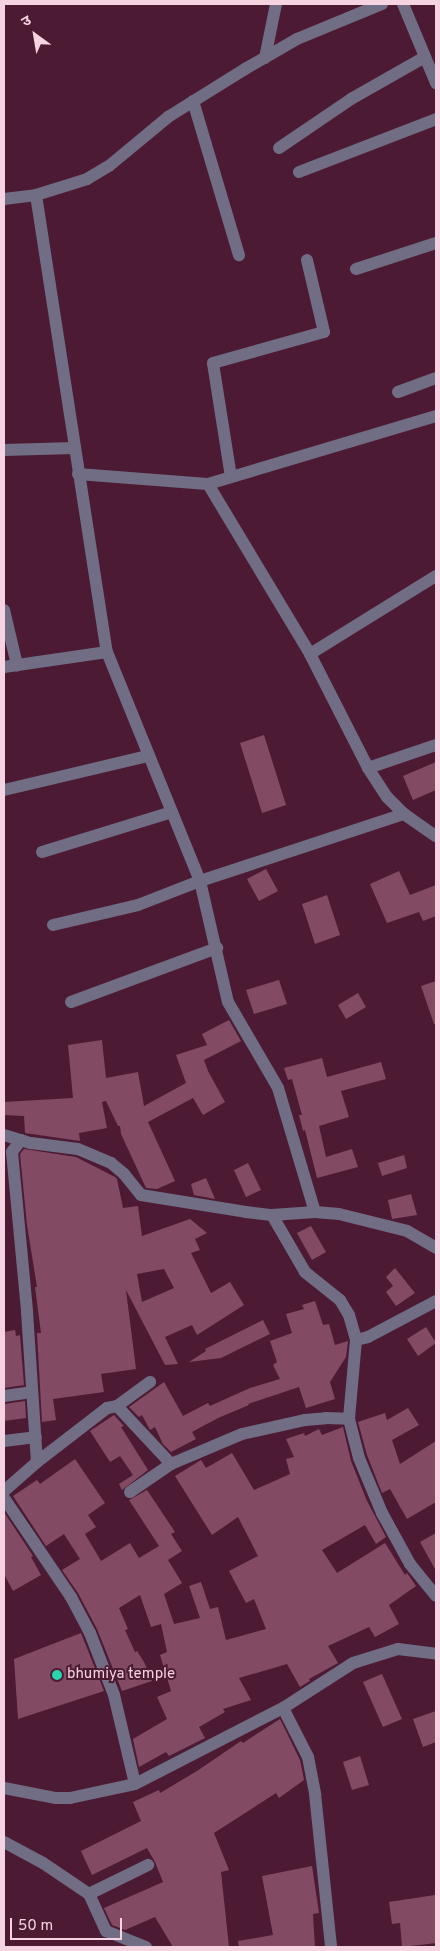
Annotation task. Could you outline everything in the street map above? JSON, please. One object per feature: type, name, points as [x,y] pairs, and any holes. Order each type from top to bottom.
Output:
[{"type":"street","points":[[265,58],[276,4]]},
{"type":"street","points":[[4,199],[36,195],[87,179],[109,166],[168,117],[297,39],[382,4]]},
{"type":"street","points":[[403,4],[436,83]]},
{"type":"street","points":[[279,148],[351,99],[424,57]]},
{"type":"street","points":[[193,101],[239,255]]},
{"type":"street","points":[[299,172],[436,118]]},
{"type":"street","points":[[36,195],[107,652],[200,881],[228,1002],[278,1088],[315,1212]]},
{"type":"street","points":[[356,269],[436,243]]},
{"type":"street","points":[[231,477],[213,363],[324,332],[307,260]]},
{"type":"street","points":[[398,392],[436,378]]},
{"type":"street","points":[[78,474],[208,484],[436,416]]},
{"type":"street","points":[[4,450],[74,448]]},
{"type":"street","points":[[208,484],[310,654],[368,768],[387,797],[404,814],[436,836]]},
{"type":"street","points":[[310,654],[436,576]]},
{"type":"street","points":[[4,610],[17,665]]},
{"type":"street","points":[[4,667],[107,652]]},
{"type":"street","points":[[368,768],[436,745]]},
{"type":"street","points":[[4,790],[148,756]]},
{"type":"street","points":[[42,852],[172,812]]},
{"type":"street","points":[[54,925],[138,905],[200,881],[404,814]]},
{"type":"street","points":[[71,1002],[217,948]]},
{"type":"street","points":[[4,1135],[21,1140],[78,1149],[111,1162],[141,1194],[272,1215],[315,1212],[338,1214],[407,1231],[436,1248]]},
{"type":"street","points":[[21,1140],[12,1152],[9,1180],[27,1312],[37,1462]]},
{"type":"street","points":[[272,1215],[305,1272],[340,1300],[350,1315],[356,1340],[349,1418],[359,1458],[382,1514],[410,1564],[436,1596]]},
{"type":"street","points":[[356,1340],[368,1337],[436,1301]]},
{"type":"street","points":[[4,1491],[37,1462],[107,1408],[117,1406],[150,1382]]},
{"type":"street","points":[[4,1396],[32,1392]]},
{"type":"street","points":[[117,1406],[171,1464]]},
{"type":"street","points":[[130,1492],[171,1464],[242,1434],[270,1427],[326,1418],[349,1418]]},
{"type":"street","points":[[4,1441],[36,1437]]},
{"type":"street","points":[[4,1498],[70,1598],[90,1633],[114,1695],[135,1784]]},
{"type":"street","points":[[4,1788],[56,1798],[70,1798],[135,1784],[283,1708],[353,1664],[398,1649],[436,1654]]},
{"type":"street","points":[[283,1708],[308,1757],[315,1794],[331,1947]]},
{"type":"street","points":[[4,1842],[43,1863],[89,1894],[106,1931],[146,1947]]},
{"type":"street","points":[[89,1894],[148,1866]]},
{"type":"building","points":[[264,735],[286,805],[262,813],[240,743]]},
{"type":"building","points":[[436,762],[436,790],[413,800],[403,776]]},
{"type":"building","points":[[266,869],[278,891],[259,901],[247,879]]},
{"type":"building","points":[[399,871],[410,895],[436,885],[436,916],[423,921],[419,912],[387,923],[370,884]]},
{"type":"building","points":[[327,895],[340,935],[315,944],[302,904]]},
{"type":"building","points":[[279,980],[287,1004],[254,1014],[246,990]]},
{"type":"building","points":[[436,981],[436,1024],[434,1024],[421,986]]},
{"type":"building","points":[[358,993],[366,1007],[346,1019],[338,1005]]},
{"type":"building","points":[[229,1020],[241,1041],[204,1060],[225,1102],[203,1115],[193,1098],[148,1122],[175,1181],[157,1189],[146,1188],[121,1134],[120,1126],[118,1126],[106,1101],[102,1102],[107,1128],[79,1133],[80,1141],[25,1133],[24,1116],[4,1115],[4,1102],[73,1098],[68,1045],[102,1040],[106,1078],[138,1072],[144,1106],[186,1083],[176,1055],[207,1045],[202,1034]]},
{"type":"building","points":[[322,1058],[327,1077],[381,1062],[386,1079],[341,1091],[349,1117],[319,1126],[326,1157],[352,1149],[358,1167],[317,1178],[305,1130],[303,1131],[299,1115],[302,1115],[292,1079],[288,1080],[284,1068]]},
{"type":"building","points":[[24,1149],[76,1157],[115,1177],[123,1208],[138,1206],[142,1236],[190,1219],[207,1233],[195,1239],[200,1250],[191,1253],[211,1293],[230,1282],[244,1305],[197,1335],[192,1325],[165,1337],[178,1364],[165,1365],[126,1290],[136,1369],[101,1374],[104,1392],[53,1399],[56,1420],[42,1422],[37,1333],[41,1333],[20,1154]],"holes":[[[164,1269],[174,1288],[142,1302],[137,1274]]]},
{"type":"building","points":[[404,1155],[407,1168],[382,1176],[378,1163]]},
{"type":"building","points":[[248,1163],[261,1190],[246,1197],[234,1170]]},
{"type":"building","points":[[206,1178],[215,1199],[194,1195],[191,1184]]},
{"type":"building","points":[[411,1194],[417,1215],[392,1219],[388,1200]]},
{"type":"building","points":[[311,1226],[326,1252],[312,1260],[297,1233]]},
{"type":"building","points":[[395,1268],[415,1293],[396,1306],[386,1292],[393,1286],[386,1277]]},
{"type":"building","points":[[315,1301],[323,1325],[329,1324],[335,1345],[348,1341],[346,1357],[330,1382],[335,1399],[306,1408],[299,1387],[248,1404],[218,1418],[192,1432],[196,1439],[171,1452],[163,1444],[155,1427],[150,1430],[142,1415],[139,1417],[129,1407],[164,1382],[183,1416],[208,1403],[210,1406],[250,1388],[280,1379],[273,1365],[277,1362],[270,1341],[292,1333],[286,1314],[304,1309],[302,1305]]},
{"type":"building","points":[[263,1320],[270,1334],[221,1358],[189,1362],[206,1351],[205,1349]]},
{"type":"building","points":[[426,1327],[436,1343],[418,1356],[407,1339]]},
{"type":"building","points":[[15,1330],[16,1336],[20,1335],[24,1385],[4,1388],[4,1332]]},
{"type":"building","points":[[25,1401],[26,1418],[4,1421],[4,1404]]},
{"type":"building","points":[[408,1408],[419,1425],[392,1440],[400,1464],[436,1441],[436,1502],[407,1519],[390,1489],[382,1493],[367,1455],[358,1422],[385,1413],[387,1420]]},
{"type":"building","points":[[114,1415],[124,1426],[121,1427],[148,1470],[122,1490],[119,1484],[133,1475],[120,1456],[110,1462],[90,1431]]},
{"type":"building","points":[[343,1427],[351,1461],[367,1501],[386,1537],[376,1544],[365,1525],[322,1550],[337,1573],[385,1543],[405,1575],[407,1573],[416,1586],[389,1605],[399,1624],[375,1637],[369,1627],[328,1646],[338,1663],[309,1679],[310,1681],[300,1687],[287,1664],[239,1678],[251,1700],[223,1709],[225,1712],[199,1727],[205,1738],[169,1756],[166,1752],[139,1767],[133,1739],[167,1719],[157,1697],[171,1691],[160,1655],[167,1652],[161,1624],[151,1627],[140,1595],[119,1608],[128,1629],[125,1630],[135,1652],[137,1651],[144,1662],[152,1681],[122,1691],[97,1629],[78,1593],[62,1570],[80,1559],[64,1534],[46,1546],[13,1496],[37,1480],[40,1484],[75,1459],[105,1503],[88,1515],[96,1527],[85,1534],[101,1561],[130,1543],[139,1558],[159,1546],[129,1500],[147,1490],[175,1532],[171,1534],[182,1551],[168,1560],[182,1583],[164,1594],[174,1624],[200,1618],[189,1586],[201,1582],[210,1609],[218,1607],[226,1640],[266,1629],[254,1599],[246,1603],[229,1571],[258,1556],[238,1517],[212,1535],[175,1476],[201,1460],[206,1468],[232,1453],[254,1490],[290,1474],[286,1459],[294,1457],[286,1439],[304,1433],[305,1436],[319,1429],[322,1435]]},
{"type":"building","points":[[4,1512],[33,1556],[31,1557],[41,1575],[13,1591],[4,1574]]},
{"type":"building","points":[[436,1533],[436,1571],[420,1542]]},
{"type":"building","name":"bhumiya temple","points":[[81,1633],[104,1691],[18,1719],[14,1659]]},
{"type":"building","points":[[382,1674],[402,1719],[383,1727],[363,1682]]},
{"type":"building","points":[[436,1711],[436,1742],[423,1747],[413,1719]]},
{"type":"building","points":[[280,1719],[300,1760],[304,1780],[279,1798],[276,1793],[214,1833],[229,1870],[221,1872],[229,1947],[173,1947],[155,1917],[125,1930],[112,1925],[104,1908],[163,1882],[155,1862],[147,1848],[92,1875],[81,1851],[141,1821],[133,1802],[159,1790],[160,1793],[241,1741],[243,1743]]},
{"type":"building","points":[[360,1756],[369,1785],[352,1790],[343,1762]]},
{"type":"building","points":[[312,1866],[319,1913],[313,1914],[315,1947],[239,1947],[238,1941],[273,1935],[262,1876]]},
{"type":"building","points":[[435,1895],[436,1943],[402,1947],[400,1923],[392,1924],[389,1902]]},
{"type":"place","name":"bhumiya temple","points":[[57,1675]]}]
